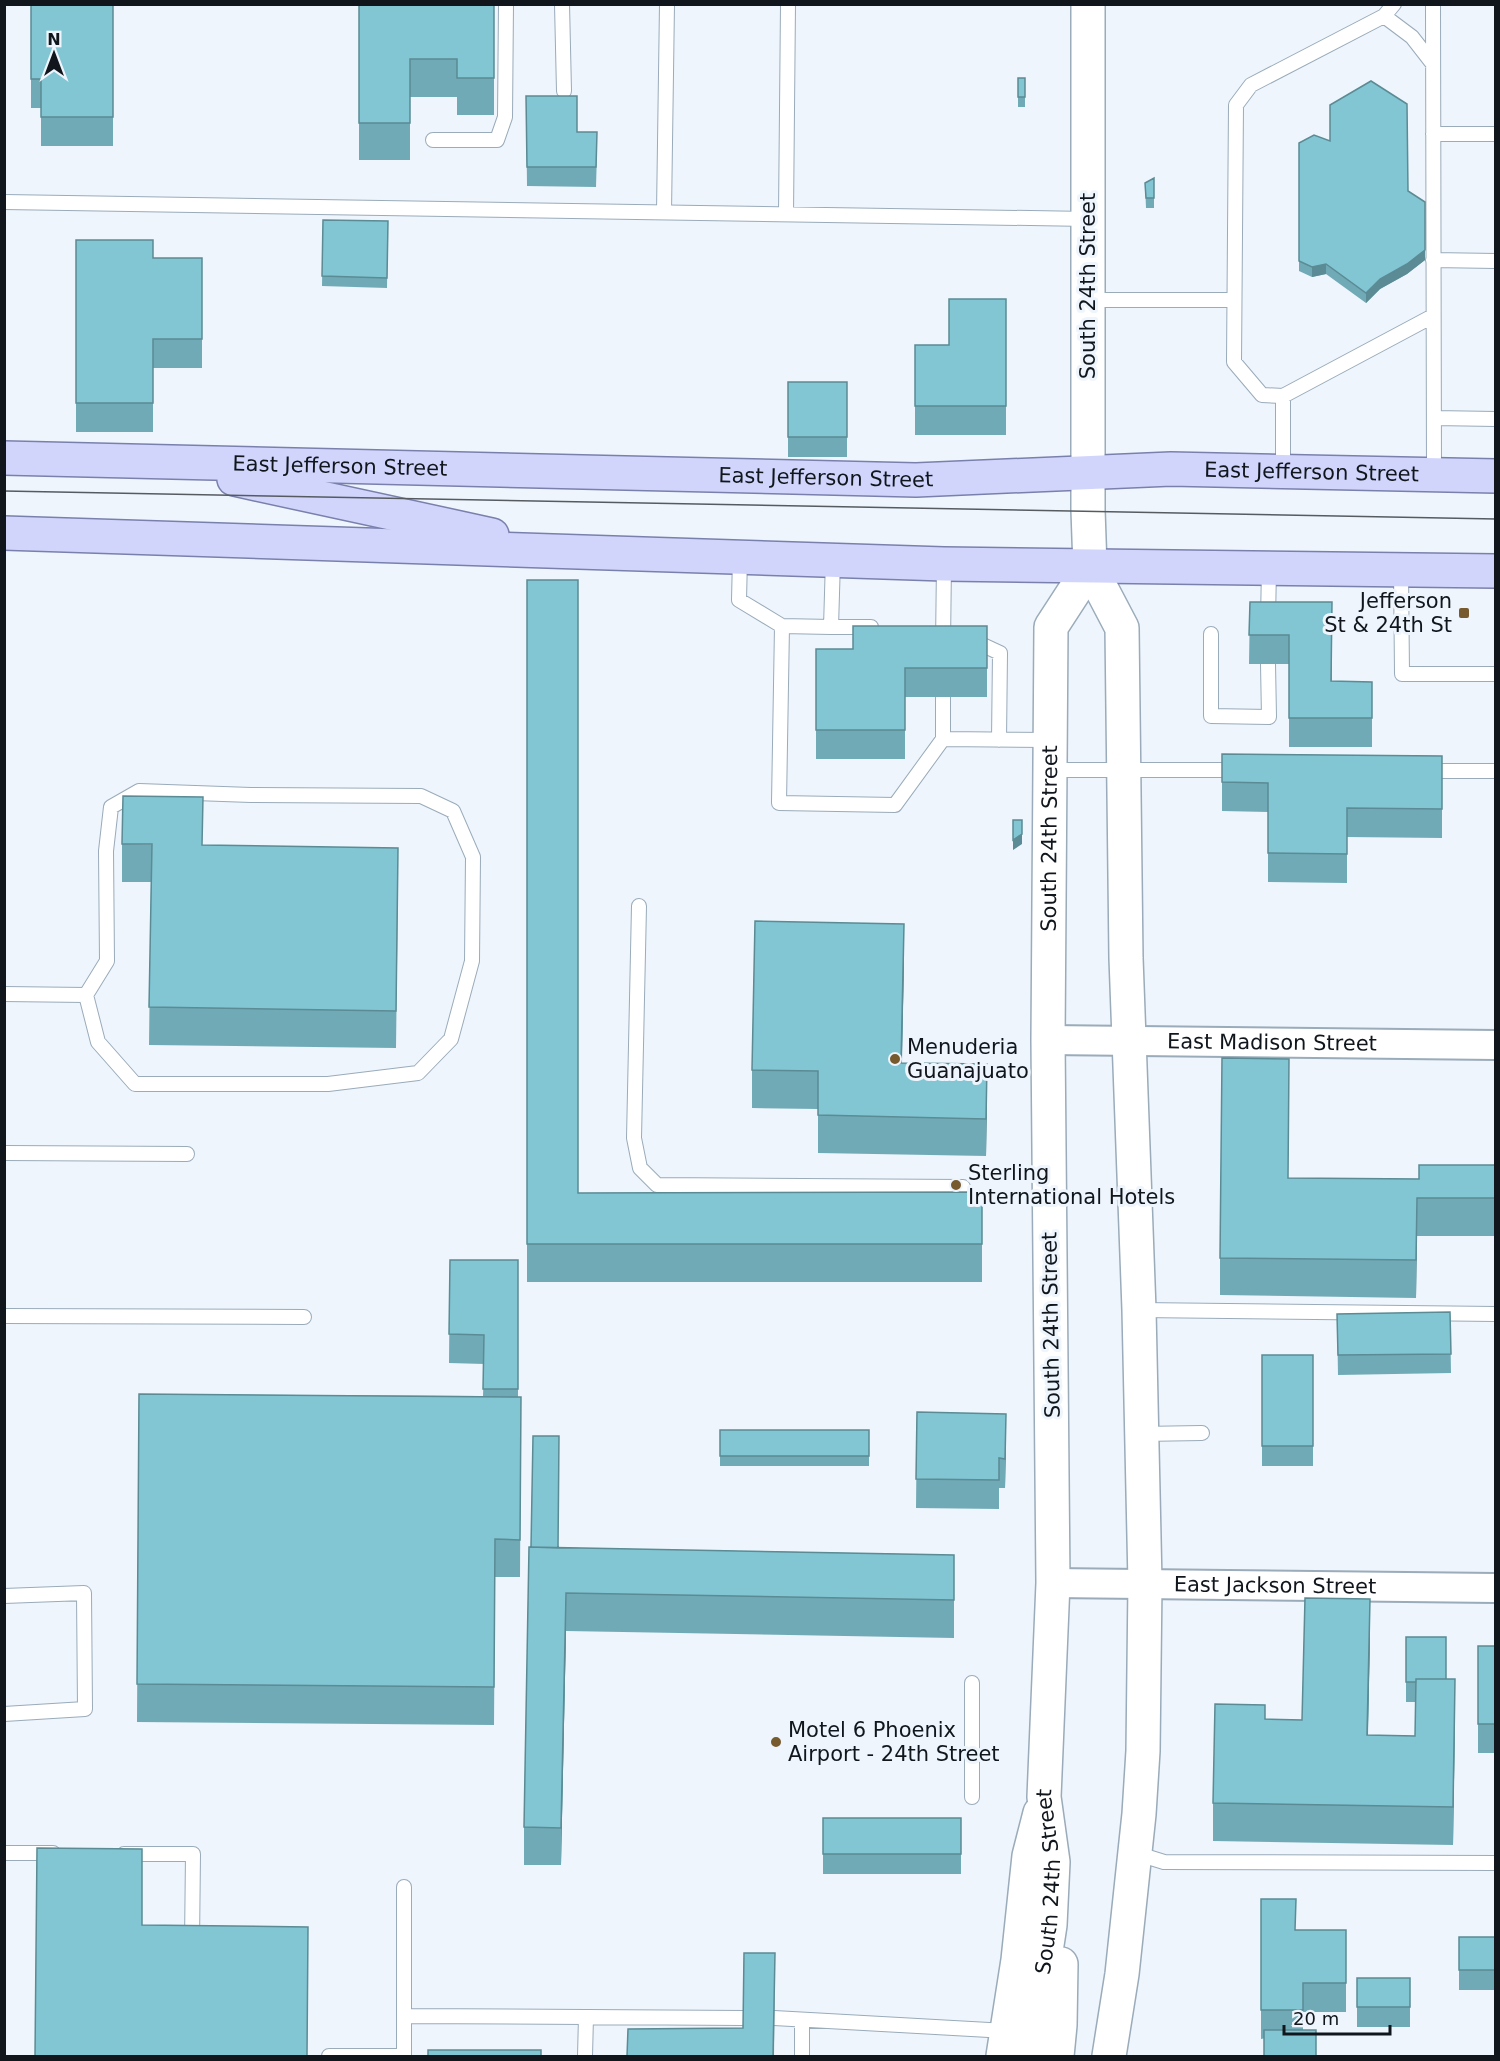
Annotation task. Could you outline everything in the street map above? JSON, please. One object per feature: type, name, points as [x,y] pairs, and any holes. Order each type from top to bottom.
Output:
[{"type":"main road","name":"South 24th Street","points":[[1088,4],[1090,567],[1122,628],[1126,958],[1139,1310],[1145,1583],[1143,1751],[1122,1974],[1109,2056]]},
{"type":"main road","name":"East Jefferson Street","points":[[4,458],[916,480],[1171,469],[1496,476]]},
{"type":"main road","name":"East Jefferson Street","points":[[156,462],[573,552]]},
{"type":"main road","name":"East Jefferson Street","points":[[4,533],[944,564],[1496,571]]},
{"type":"main road","name":"South 24th Street","points":[[1030,2056],[1050,1925],[1053,1862],[1044,1797],[1053,1583],[1048,1040],[1051,627],[1090,567]]},
{"type":"main road","points":[[1005,2044],[1018,1960],[1029,1856],[1044,1797]]},
{"type":"main road","points":[[1050,1925],[1062,1966],[1057,2056]]},
{"type":"main road","points":[[1115,2018],[1118,2056]]},
{"type":"street","name":"East Madison Street","points":[[1048,1040],[1496,1045]]},
{"type":"street","name":"East Jackson Street","points":[[1053,1583],[1496,1588]]},
{"type":"lane","points":[[434,140],[497,140],[505,117],[506,4]]},
{"type":"lane","points":[[562,4],[564,91]]},
{"type":"lane","points":[[664,212],[667,4]]},
{"type":"lane","points":[[786,214],[788,4]]},
{"type":"lane","points":[[1394,4],[1384,16],[1251,85],[1236,105],[1234,362],[1262,395],[1283,396],[1434,316]]},
{"type":"lane","points":[[1434,4],[1434,476]]},
{"type":"lane","points":[[1384,16],[1412,37],[1433,64]]},
{"type":"lane","points":[[1433,134],[1496,134]]},
{"type":"lane","points":[[4,202],[1088,219]]},
{"type":"lane","points":[[1434,260],[1496,261]]},
{"type":"lane","points":[[1088,300],[1233,300]]},
{"type":"lane","points":[[1283,396],[1283,472]]},
{"type":"lane","points":[[1434,418],[1496,419]]},
{"type":"lane","points":[[740,558],[739,600],[782,626],[887,627]]},
{"type":"lane","points":[[831,627],[833,560]]},
{"type":"lane","points":[[943,655],[948,631],[944,564]]},
{"type":"lane","points":[[1268,631],[1269,568]]},
{"type":"lane","points":[[1401,570],[1402,674],[1496,674]]},
{"type":"lane","points":[[782,626],[779,803],[895,805],[943,739],[943,697]]},
{"type":"lane","points":[[948,631],[1000,653],[999,740]]},
{"type":"lane","points":[[1212,634],[1212,716],[1269,717],[1268,664]]},
{"type":"lane","points":[[943,739],[999,740],[1050,755],[1123,770],[1248,770]]},
{"type":"lane","points":[[1413,771],[1496,771]]},
{"type":"lane","points":[[139,790],[251,795],[421,796],[453,811],[473,857],[472,961],[451,1040],[418,1072],[328,1084],[135,1084],[98,1042],[86,995],[107,961],[106,851],[111,807],[139,790]]},
{"type":"lane","points":[[639,906],[634,1138],[640,1168],[657,1185],[963,1187]]},
{"type":"lane","points":[[4,994],[86,995]]},
{"type":"lane","points":[[4,1153],[187,1154]]},
{"type":"lane","points":[[1139,1310],[1496,1314]]},
{"type":"lane","points":[[4,1316],[304,1317]]},
{"type":"lane","points":[[1141,1434],[1202,1433]]},
{"type":"lane","points":[[4,1596],[84,1593],[85,1709],[4,1714]]},
{"type":"lane","points":[[972,1683],[972,1797]]},
{"type":"lane","points":[[4,1852],[67,1853]]},
{"type":"lane","points":[[112,1853],[193,1854],[192,1943]]},
{"type":"lane","points":[[1135,1853],[1164,1862],[1496,1863]]},
{"type":"lane","points":[[329,2056],[404,2056],[404,1887]]},
{"type":"lane","points":[[404,2016],[744,2018]]},
{"type":"lane","points":[[585,2056],[586,2017]]},
{"type":"lane","points":[[774,2018],[1005,2044]]},
{"type":"lane","points":[[802,2020],[802,2056]]},
{"type":"building","points":[[31,4],[113,4],[113,117],[41,117],[41,79],[31,79]]},
{"type":"building","points":[[359,4],[494,4],[494,78],[457,78],[457,59],[410,59],[410,123],[359,123]]},
{"type":"building","points":[[1018,78],[1025,78],[1025,97],[1018,97]]},
{"type":"building","points":[[1371,81],[1407,104],[1408,191],[1425,202],[1425,250],[1407,264],[1380,279],[1366,293],[1326,264],[1312,267],[1299,261],[1299,143],[1314,135],[1330,141],[1330,105]]},
{"type":"building","points":[[526,96],[577,96],[577,132],[597,132],[596,167],[527,167]]},
{"type":"building","points":[[1154,178],[1154,198],[1146,198],[1145,183]]},
{"type":"building","points":[[323,220],[388,221],[387,278],[322,276]]},
{"type":"building","points":[[76,240],[153,240],[153,258],[202,258],[202,339],[153,339],[153,403],[76,403]]},
{"type":"building","points":[[949,299],[1006,299],[1006,406],[915,406],[915,345],[949,345]]},
{"type":"building","points":[[788,382],[847,382],[847,437],[788,437]]},
{"type":"building","points":[[527,580],[578,580],[578,1193],[982,1192],[982,1244],[527,1244]]},
{"type":"building","points":[[1250,602],[1332,602],[1331,681],[1372,682],[1372,718],[1289,718],[1289,635],[1249,635]]},
{"type":"building","points":[[853,626],[987,626],[987,668],[905,668],[905,730],[816,730],[816,649],[853,649]]},
{"type":"building","points":[[1222,754],[1442,756],[1442,809],[1347,808],[1347,854],[1268,853],[1268,783],[1222,782]]},
{"type":"building","points":[[123,796],[203,797],[202,845],[398,848],[396,1011],[149,1007],[152,844],[122,844]]},
{"type":"building","points":[[1013,820],[1022,820],[1022,834],[1013,840]]},
{"type":"building","points":[[755,921],[904,924],[901,1063],[987,1064],[986,1119],[818,1115],[818,1071],[752,1070]]},
{"type":"building","points":[[1222,1058],[1289,1059],[1288,1178],[1419,1179],[1419,1165],[1496,1165],[1496,1198],[1417,1198],[1416,1260],[1220,1258]]},
{"type":"building","points":[[450,1260],[518,1260],[518,1389],[483,1389],[484,1335],[449,1334]]},
{"type":"building","points":[[1450,1312],[1451,1354],[1338,1355],[1337,1314]]},
{"type":"building","points":[[1262,1355],[1313,1355],[1313,1446],[1262,1446]]},
{"type":"building","points":[[139,1394],[521,1397],[520,1540],[495,1539],[494,1687],[137,1684]]},
{"type":"building","points":[[917,1412],[1006,1414],[1005,1459],[999,1458],[999,1480],[916,1479]]},
{"type":"building","points":[[720,1430],[869,1430],[869,1456],[720,1456]]},
{"type":"building","points":[[533,1436],[559,1436],[558,1548],[531,1547]]},
{"type":"building","points":[[529,1547],[954,1555],[954,1600],[566,1593],[561,1828],[524,1827]]},
{"type":"building","points":[[1305,1598],[1370,1599],[1367,1735],[1415,1736],[1416,1679],[1455,1679],[1453,1807],[1213,1803],[1215,1704],[1265,1705],[1265,1719],[1302,1720]]},
{"type":"building","points":[[1406,1637],[1446,1637],[1446,1679],[1416,1679],[1416,1682],[1406,1682]]},
{"type":"building","points":[[1478,1646],[1496,1646],[1496,1724],[1478,1724]]},
{"type":"building","points":[[823,1818],[961,1818],[961,1854],[823,1854]]},
{"type":"building","points":[[37,1848],[142,1849],[142,1925],[308,1927],[307,2056],[35,2056]]},
{"type":"building","points":[[1261,1899],[1296,1899],[1295,1930],[1346,1930],[1346,1983],[1303,1983],[1303,2010],[1261,2010]]},
{"type":"building","points":[[1459,1937],[1496,1937],[1496,1970],[1459,1970]]},
{"type":"building","points":[[744,1953],[775,1953],[773,2056],[627,2056],[628,2029],[743,2028]]},
{"type":"building","points":[[1357,1978],[1410,1978],[1410,2007],[1357,2007]]},
{"type":"building","points":[[1264,2030],[1316,2030],[1316,2056],[1264,2056]]},
{"type":"building","points":[[428,2050],[541,2050],[541,2056],[428,2056]]},
{"type":"tram line","points":[[4,491],[1496,519]]},
{"type":"place","name":"Jefferson St & 24th St","points":[[1464,613]]},
{"type":"place","name":"Menuderia Guanajuato","points":[[895,1059]]},
{"type":"place","name":"Sterling International Hotels","points":[[956,1185]]},
{"type":"place","name":"Motel 6 Phoenix Airport - 24th Street","points":[[776,1742]]}]
